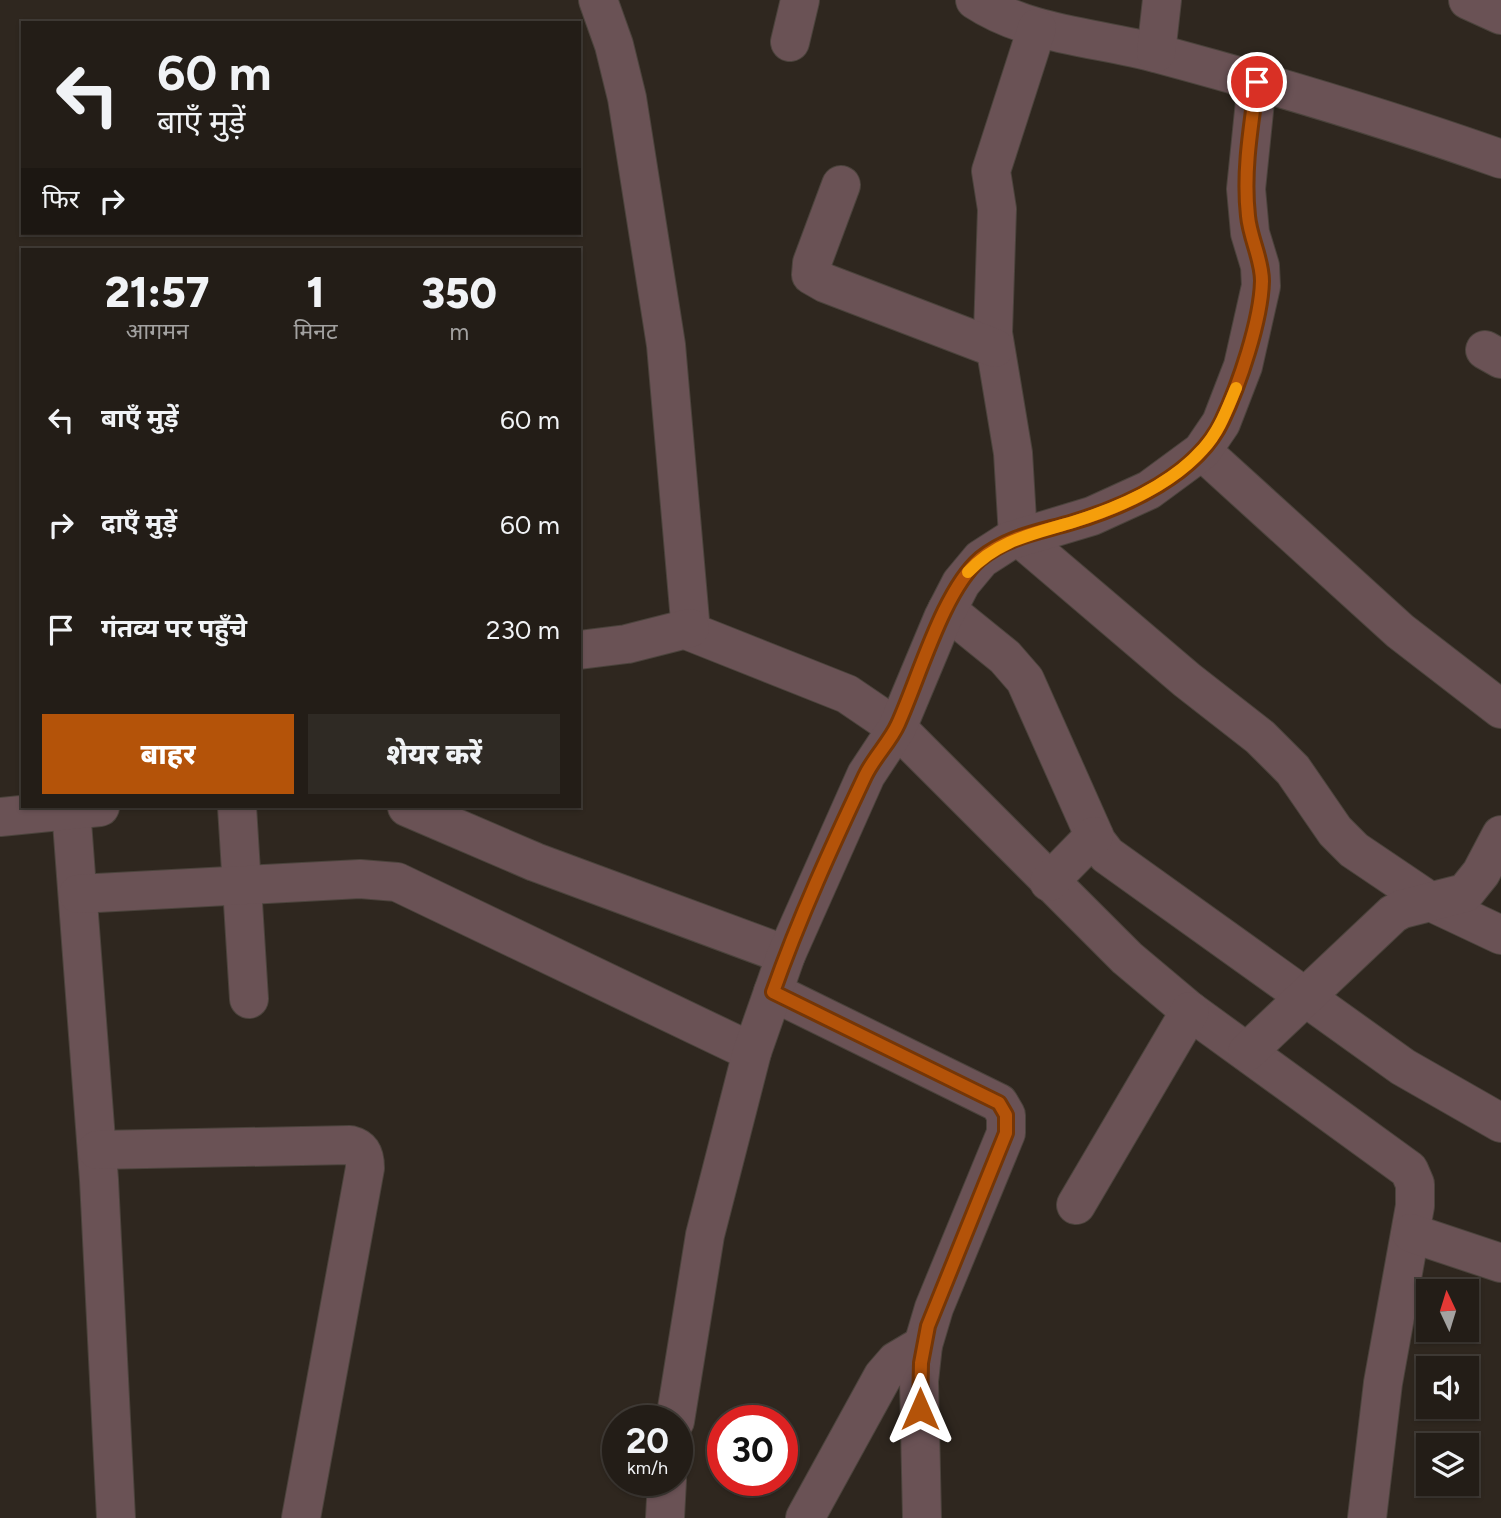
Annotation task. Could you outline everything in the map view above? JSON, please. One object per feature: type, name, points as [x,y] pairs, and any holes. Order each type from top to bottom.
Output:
[{"type":"street","points":[[598,0],[614,45],[627,99],[666,345],[690,628],[697,637],[795,672],[847,695],[897,728],[1119,951],[1190,1011],[1409,1170],[1415,1184],[1411,1233],[1383,1383],[1367,1518]]},
{"type":"street","points":[[790,42],[800,0]]},
{"type":"street","points":[[975,0],[1037,29],[1156,53],[1370,113],[1501,159]]},
{"type":"street","points":[[1156,53],[1162,0]]},
{"type":"street","points":[[1468,0],[1501,15]]},
{"type":"street","points":[[1037,29],[992,161],[997,216],[992,306],[995,348],[1012,442],[1018,537],[1177,671],[1261,737],[1293,770],[1344,841],[1432,902],[1501,934]]},
{"type":"street","points":[[678,1405],[705,1235],[752,1052],[786,955],[866,775],[897,728],[947,610],[969,570],[981,559],[1018,537],[1072,523],[1149,490],[1202,451],[1221,423],[1237,386],[1261,286],[1247,199],[1248,150],[1257,82]]},
{"type":"street","points":[[841,185],[812,263],[811,275],[825,283],[995,348]]},
{"type":"street","points":[[1202,451],[1400,631],[1501,709]]},
{"type":"street","points":[[947,610],[1005,657],[1025,681],[1094,836],[1107,855],[1403,1067],[1501,1123]]},
{"type":"street","points":[[581,650],[626,644],[690,628]]},
{"type":"street","points":[[0,817],[86,808],[78,894],[97,1150],[116,1518]]},
{"type":"street","points":[[237,808],[249,999]]},
{"type":"street","points":[[409,808],[535,862],[786,955]]},
{"type":"street","points":[[1247,1052],[1308,998],[1393,914],[1402,909],[1459,895],[1471,887],[1501,835]]},
{"type":"street","points":[[1049,882],[1094,836]]},
{"type":"street","points":[[78,894],[360,879],[397,882],[752,1052]]},
{"type":"street","points":[[773,992],[999,1103],[1003,1108],[1006,1133],[934,1308],[923,1345],[919,1381],[922,1518]]},
{"type":"street","points":[[1076,1205],[1190,1011]]},
{"type":"street","points":[[97,1150],[350,1145],[360,1149],[365,1168],[301,1518]]},
{"type":"street","points":[[1411,1233],[1501,1263]]},
{"type":"street","points":[[805,1518],[883,1376],[896,1361],[923,1345]]},
{"type":"street","points":[[665,1518],[666,1496]]},
{"type":"slow traffic","points":[[968,572],[981,559],[1009,541],[1092,516],[1149,490],[1176,472],[1202,451],[1210,440],[1221,423],[1236,388]]},
{"type":"route","points":[[920,1409],[919,1381],[928,1326],[1006,1133],[1006,1115],[999,1103],[773,992],[786,955],[866,775],[897,728],[943,618],[969,570],[1009,541],[1092,516],[1149,490],[1202,451],[1221,423],[1243,366],[1262,281],[1250,233],[1246,189],[1257,82]]}]
